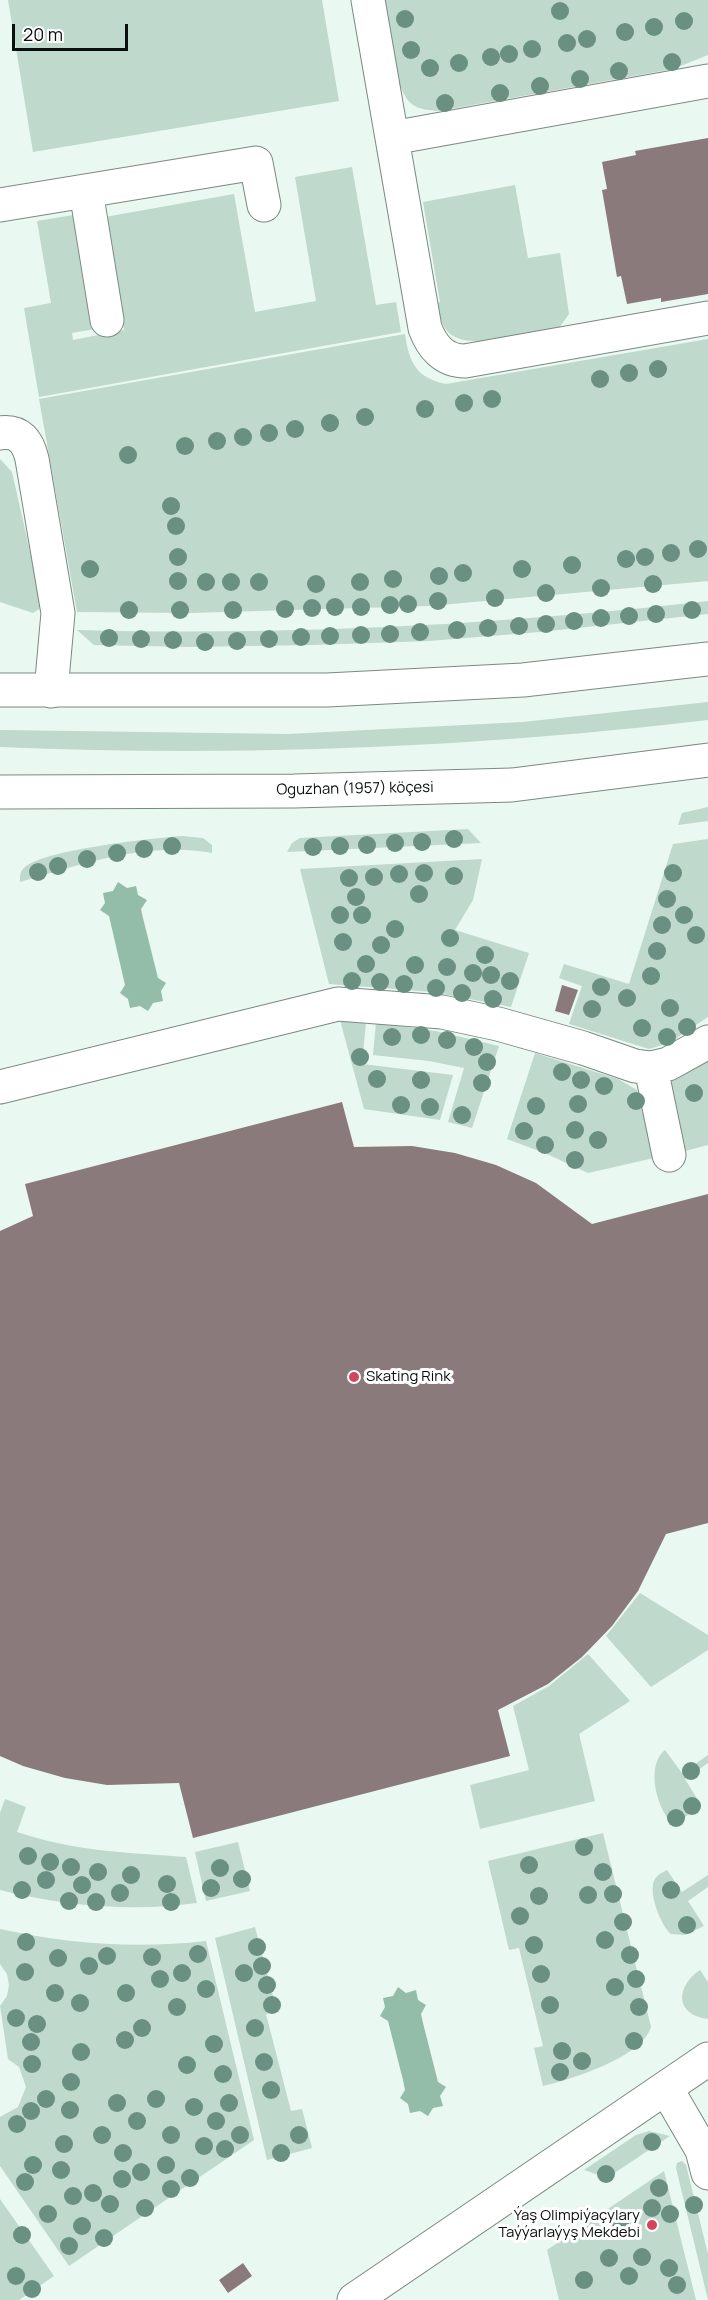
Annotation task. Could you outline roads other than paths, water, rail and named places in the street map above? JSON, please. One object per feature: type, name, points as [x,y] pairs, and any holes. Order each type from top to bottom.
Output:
[{"type":"main road","points":[[368,0],[425,328],[432,344],[455,361],[465,361],[708,318]]},
{"type":"main road","points":[[392,138],[708,81]]},
{"type":"main road","points":[[0,206],[256,163],[264,205]]},
{"type":"main road","points":[[86,191],[107,320]]},
{"type":"main road","points":[[0,434],[19,435],[28,444],[32,459],[58,613],[46,691]]},
{"type":"main road","points":[[0,690],[327,690],[523,680],[708,659]]},
{"type":"main road","points":[[0,680],[46,691]]},
{"type":"main road","name":"Oguzhan (1957) köçesi","points":[[0,792],[294,791],[512,785],[708,760]]},
{"type":"main road","points":[[0,1086],[338,1004],[442,1012],[498,1024],[583,1048],[635,1066],[651,1068],[676,1060],[708,1042]]},
{"type":"main road","points":[[651,1068],[669,1155]]},
{"type":"main road","points":[[354,2300],[708,2059]]},
{"type":"main road","points":[[666,2088],[702,2150],[708,2173]]},
{"type":"place","name":"Skating Rink","points":[[354,1377]]},
{"type":"place","name":"Ýaş Olimpiýaçylary Taýýarlaýyş Mekdebi","points":[[652,2225]]}]
